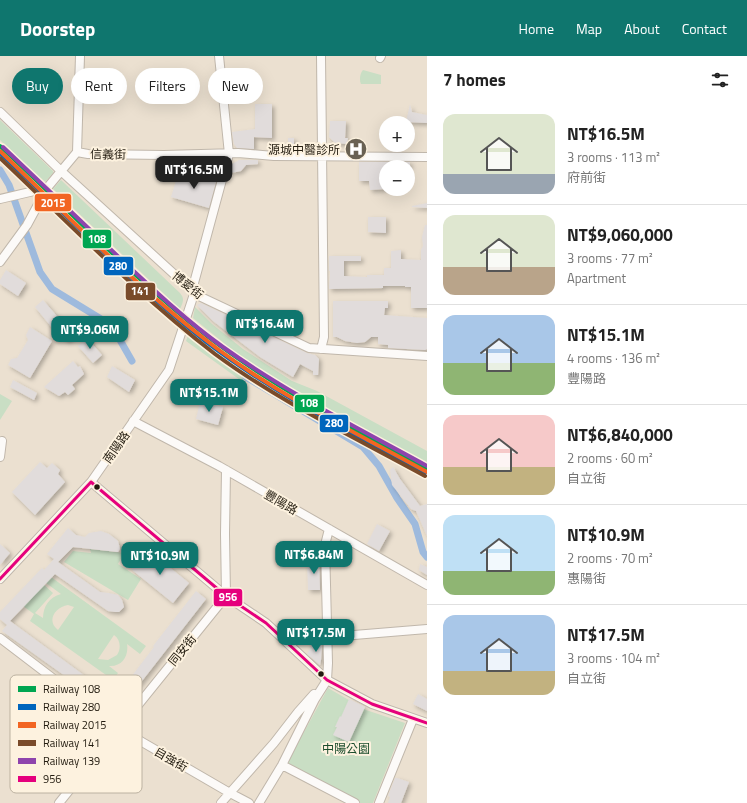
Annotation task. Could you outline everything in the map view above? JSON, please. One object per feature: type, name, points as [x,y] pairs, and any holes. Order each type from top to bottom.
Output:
[{"type":"street","points":[[0,262],[21,234],[47,188],[77,152],[80,56]]},
{"type":"street","points":[[219,56],[229,154]]},
{"type":"street","points":[[321,56],[324,337],[321,349]]},
{"type":"street","name":"博愛街","points":[[0,112],[61,171],[201,297],[309,348],[427,356]]},
{"type":"street","name":"信義街","points":[[77,152],[94,154],[238,153],[274,156],[427,156]]},
{"type":"street","name":"南陽路","points":[[0,579],[91,482],[169,370],[195,291],[194,283],[229,154]]},
{"type":"street","points":[[3,199],[47,188]]},
{"type":"street","name":"豐陽路","points":[[134,421],[226,470],[427,585]]},
{"type":"street","points":[[0,457],[2,441]]},
{"type":"street","points":[[226,470],[226,596]]},
{"type":"street","points":[[91,482],[226,596],[266,623],[327,680],[372,704],[427,723]]},
{"type":"street","points":[[259,803],[282,765],[315,699],[327,680],[328,663],[325,545],[329,529]]},
{"type":"street","name":"同安街","points":[[142,699],[226,596]]},
{"type":"street","points":[[354,634],[427,629]]},
{"type":"street","name":"自強街","points":[[0,638],[49,675]]},
{"type":"street","points":[[221,803],[327,680]]},
{"type":"street","points":[[379,803],[413,719]]},
{"type":"street","name":"自強街","points":[[142,742],[249,803]]},
{"type":"street","points":[[282,765],[355,803]]},
{"type":"street","name":"同安街","points":[[59,803],[67,793]]},
{"type":"green space","points":[[363,70],[381,75],[381,84],[361,84],[360,77]]},
{"type":"green space","points":[[0,120],[53,171],[45,182],[0,140]]},
{"type":"green space","points":[[61,180],[180,293],[183,297],[183,301],[180,309],[53,189]]},
{"type":"green space","points":[[195,307],[212,324],[243,349],[292,381],[317,391],[427,451],[427,463],[286,386],[240,356],[193,318]]},
{"type":"green space","points":[[188,336],[197,339],[239,371],[244,377],[243,382],[186,341]]},
{"type":"green space","points":[[0,394],[12,401],[0,420]]},
{"type":"green space","points":[[90,549],[124,553],[118,564],[141,579],[128,600],[64,562],[73,551],[91,553]]},
{"type":"green space","points":[[51,577],[146,646],[140,654],[127,644],[127,653],[124,660],[118,665],[109,666],[118,673],[117,675],[106,675],[30,621],[34,614],[23,606],[42,583],[53,593],[35,613],[43,618],[44,610],[50,600],[61,594],[46,583]],"holes":[[[68,605],[74,607],[58,630],[54,626],[52,619],[56,611],[63,606]],[[114,635],[120,645],[117,655],[108,660],[98,659]]]},
{"type":"green space","name":"中陽公園","points":[[328,688],[366,710],[405,723],[373,803],[359,803],[286,765]]},
{"type":"building","points":[[255,104],[272,104],[272,138],[254,137],[254,149],[237,148],[234,144],[232,132],[255,129]]},
{"type":"building","points":[[410,104],[412,112],[427,115],[427,123],[415,122],[415,116],[407,116]]},
{"type":"building","points":[[330,121],[346,121],[345,138],[348,138],[347,144],[335,143],[329,137]]},
{"type":"building","points":[[288,138],[294,138],[294,149],[288,149]]},
{"type":"building","points":[[239,160],[258,160],[258,164],[246,165],[241,171],[231,173],[232,164]]},
{"type":"building","points":[[359,162],[379,162],[379,189],[370,190],[369,181],[359,181]]},
{"type":"building","points":[[179,171],[216,182],[209,208],[171,197]]},
{"type":"building","points":[[427,203],[427,208],[412,207],[412,206]]},
{"type":"building","points":[[368,217],[386,217],[386,233],[368,232]]},
{"type":"building","points":[[425,225],[427,225],[427,308],[411,308],[411,287],[383,286],[383,288],[329,289],[329,256],[361,256],[361,261],[344,261],[344,276],[367,277],[367,275],[384,275],[384,268],[391,268],[391,251],[401,250],[401,259],[421,260],[421,250],[423,246],[422,237]]},
{"type":"building","points":[[6,270],[26,283],[18,296],[0,284],[0,280]]},
{"type":"building","points":[[43,300],[62,322],[65,320],[71,328],[74,325],[79,331],[67,341],[55,328],[53,329],[35,307]]},
{"type":"building","points":[[333,301],[388,301],[388,308],[385,308],[384,315],[427,318],[427,349],[388,348],[388,345],[378,344],[378,337],[371,337],[365,342],[357,343],[333,337]]},
{"type":"building","points":[[201,303],[307,353],[315,355],[319,359],[318,375],[313,375],[313,371],[300,364],[293,377],[260,357],[213,321],[197,305]]},
{"type":"building","points":[[30,327],[52,341],[30,378],[8,365],[11,359],[17,358],[28,340],[26,335]]},
{"type":"building","points":[[87,338],[102,355],[93,363],[78,346]]},
{"type":"building","points":[[73,361],[78,367],[80,366],[84,374],[72,385],[75,389],[68,395],[65,392],[59,396],[44,387]]},
{"type":"building","points":[[112,366],[135,380],[129,392],[107,377]]},
{"type":"building","points":[[13,380],[37,393],[34,400],[10,387]]},
{"type":"building","points":[[200,402],[223,407],[218,425],[196,419]]},
{"type":"building","points":[[40,462],[47,468],[52,463],[60,470],[58,474],[65,482],[35,515],[12,492]]},
{"type":"building","points":[[393,467],[420,506],[427,504],[427,536],[416,511],[411,509],[392,485],[390,470]]},
{"type":"building","points":[[377,524],[390,531],[379,551],[367,544]]},
{"type":"building","points":[[68,528],[76,535],[85,537],[89,533],[101,531],[109,534],[118,541],[120,549],[118,552],[73,547],[58,562],[100,592],[118,595],[122,600],[124,607],[119,612],[108,611],[55,574],[10,621],[84,675],[64,675],[2,631],[7,625],[0,619],[0,612],[42,568],[44,570],[54,559],[47,554]]},
{"type":"building","points":[[0,544],[10,553],[0,565]]},
{"type":"building","points":[[147,549],[189,583],[173,603],[131,569]]},
{"type":"building","points":[[319,559],[320,590],[308,590],[307,560]]},
{"type":"building","points":[[420,564],[427,567],[427,575],[419,570]]},
{"type":"building","points":[[196,591],[206,599],[142,681],[142,675],[133,675]]},
{"type":"building","points":[[311,644],[322,645],[320,665],[307,654]]},
{"type":"building","points":[[418,694],[427,699],[427,711],[413,704]]},
{"type":"building","points":[[349,699],[365,707],[349,742],[333,735],[337,727],[335,727]]},
{"type":"building","points":[[395,778],[409,782],[401,803],[388,803],[390,797],[388,796]]},
{"type":"waterway","points":[[0,170],[9,185],[40,272],[52,289],[101,319],[116,333],[132,361]]},
{"type":"waterway","points":[[246,377],[363,447],[379,466],[397,498],[415,524],[423,552],[427,557]]},
{"type":"rail line","name":"108","points":[[0,146],[153,291],[207,336],[260,373],[314,407],[427,469]]},
{"type":"rail line","name":"139","points":[[3,147],[148,284],[185,317],[223,347],[247,364],[297,395],[427,466]]},
{"type":"rail line","name":"2015","points":[[0,151],[134,279],[190,328],[219,350],[294,399],[427,472]]},
{"type":"rail line","name":"280","points":[[0,153],[152,297],[205,341],[231,360],[285,395],[425,473]]},
{"type":"rail line","name":"141","points":[[0,158],[105,259],[159,308],[215,354],[265,388],[344,433],[425,476]]},
{"type":"transit line","name":"956","points":[[91,482],[226,596],[266,623],[327,680],[372,704],[427,723]]},
{"type":"transit line","name":"956","points":[[0,579],[91,482]]},
{"type":"place","name":"源城中醫診所","points":[[356,149]]}]
